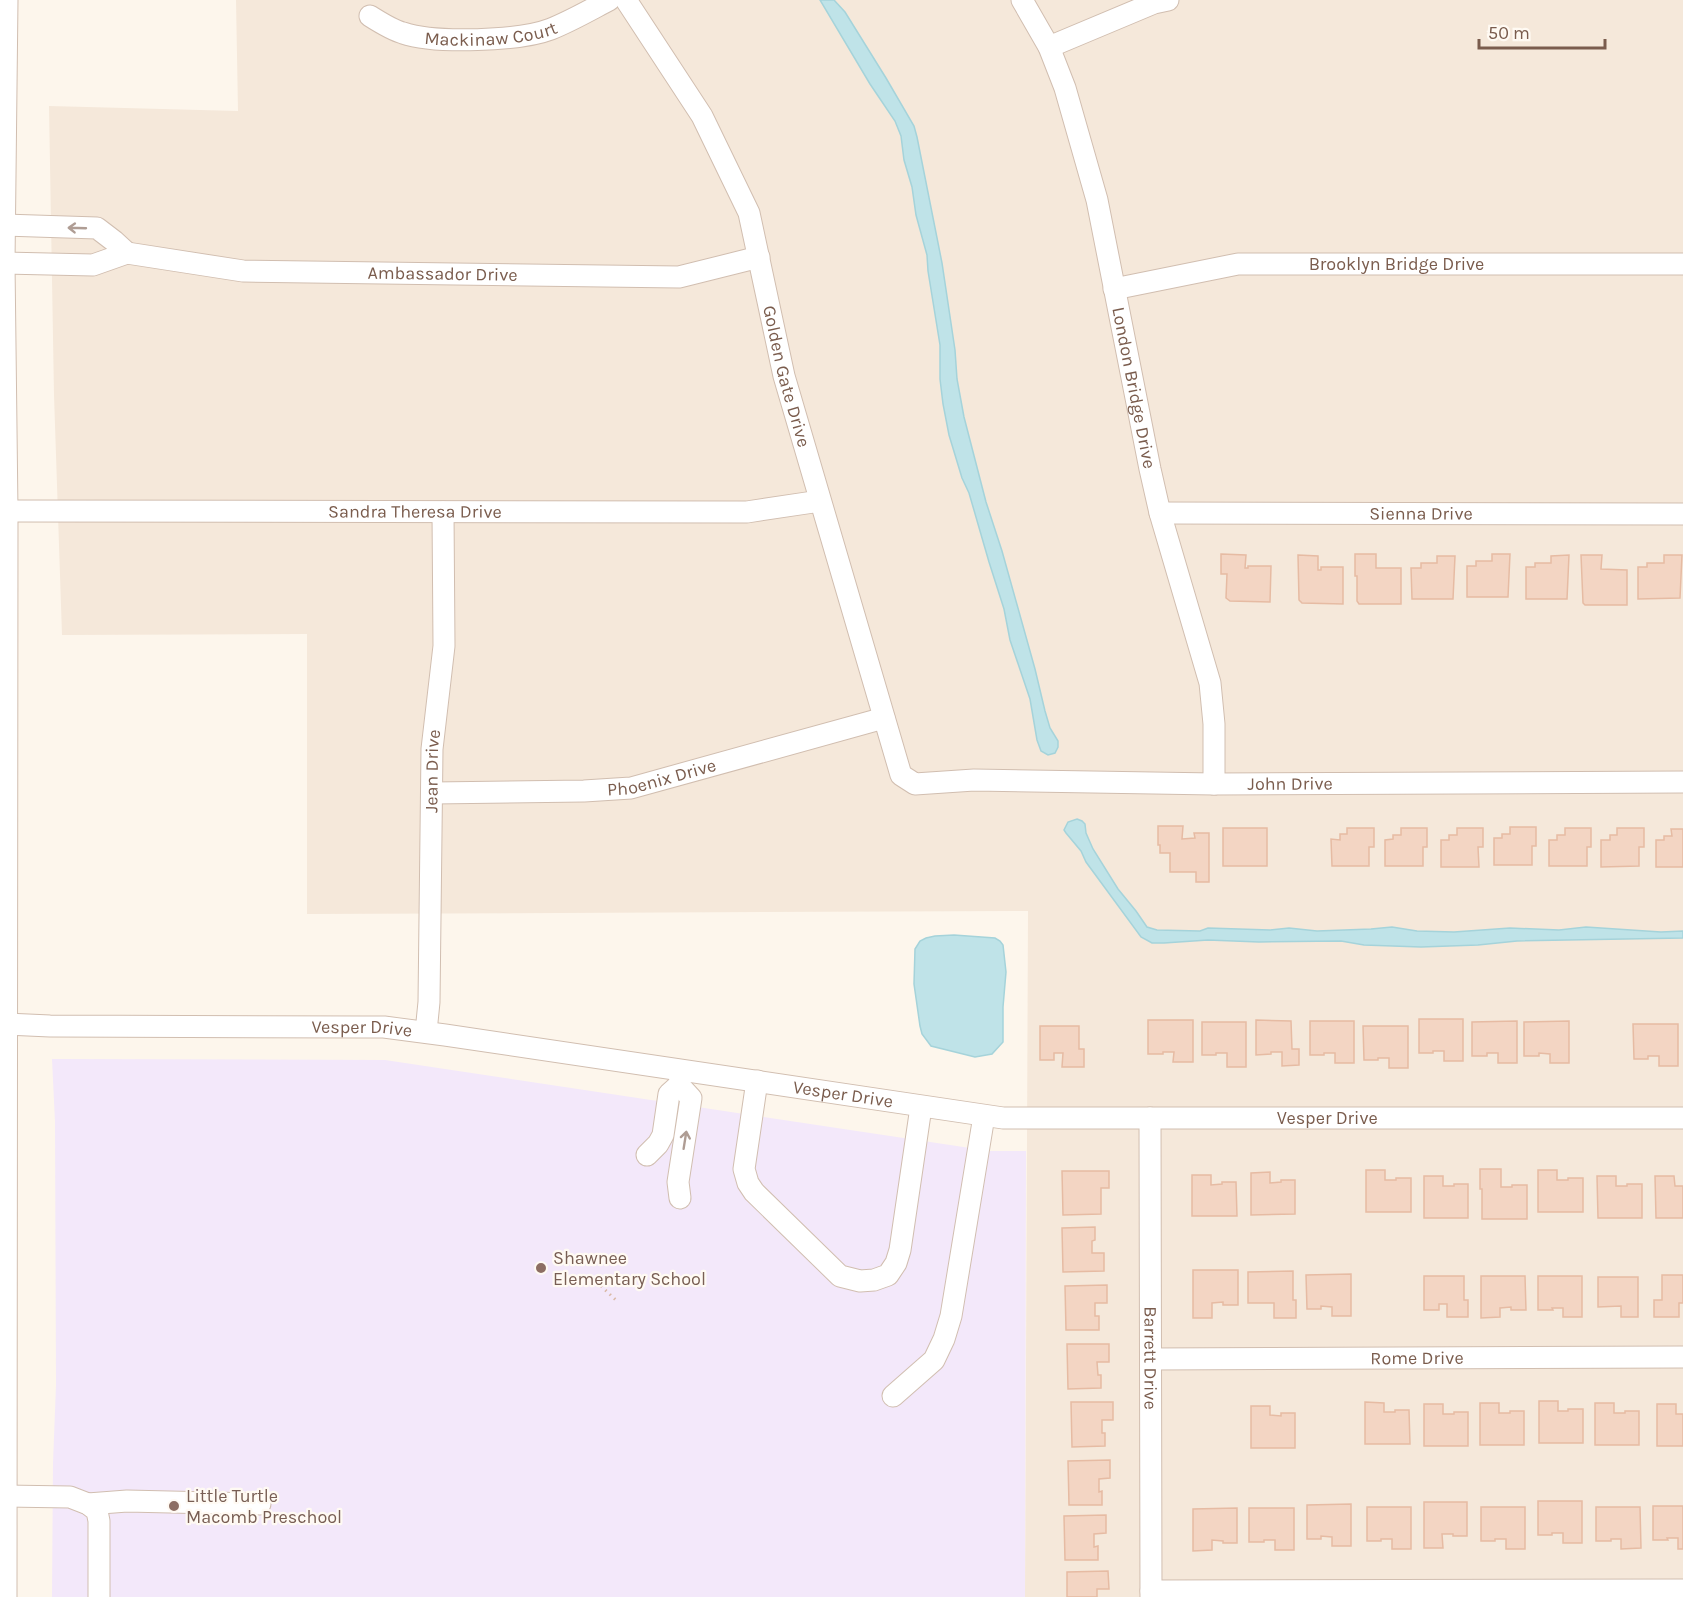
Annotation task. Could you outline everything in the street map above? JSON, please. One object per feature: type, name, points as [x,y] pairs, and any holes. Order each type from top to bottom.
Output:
[{"type":"street","points":[[6,1597],[6,1024],[3,769],[8,511],[4,263],[7,0]]},
{"type":"street","name":"Mackinaw Court","points":[[370,16],[404,34],[422,37],[440,39],[514,38],[549,29],[609,0]]},
{"type":"street","name":"Golden Gate Drive","points":[[626,0],[702,116],[749,213],[784,376],[901,775]]},
{"type":"street","name":"London Bridge Drive","points":[[1022,0],[1049,47],[1065,88],[1097,200],[1142,434],[1160,513],[1210,683],[1214,724],[1214,784]]},
{"type":"street","points":[[1049,47],[1154,3],[1168,0]]},
{"type":"street","points":[[4,225],[97,228],[127,253]]},
{"type":"street","name":"Ambassador Drive","points":[[4,263],[93,265],[127,253],[243,271],[679,277],[759,257]]},
{"type":"street","name":"Brooklyn Bridge Drive","points":[[1114,289],[1238,264],[1683,264]]},
{"type":"street","name":"Sandra Theresa Drive","points":[[8,511],[747,512],[820,501]]},
{"type":"street","name":"Jean Drive","points":[[426,1032],[429,1002],[432,749],[444,646],[443,512]]},
{"type":"street","name":"Sienna Drive","points":[[1160,513],[1683,514]]},
{"type":"street","name":"Phoenix Drive","points":[[433,793],[632,788],[884,718]]},
{"type":"street","name":"John Drive","points":[[901,775],[915,784],[974,780],[1214,784],[1683,782]]},
{"type":"street","name":"Vesper Drive","points":[[6,1024],[363,1027],[426,1032],[680,1078],[757,1081],[921,1107],[1022,1119],[1683,1118]]},
{"type":"street","points":[[647,1155],[663,1135],[669,1094],[680,1078],[691,1098],[678,1182],[680,1198]]},
{"type":"street","points":[[757,1081],[744,1169],[748,1183],[754,1192],[840,1276],[860,1281],[874,1280],[888,1275],[896,1263],[900,1250],[921,1107]]},
{"type":"street","points":[[893,1396],[933,1360],[944,1339],[951,1316],[984,1116]]},
{"type":"street","name":"Barrett Drive","points":[[1150,1118],[1151,1594]]},
{"type":"street","name":"Rome Drive","points":[[1151,1359],[1683,1357]]},
{"type":"street","points":[[5,1496],[70,1497],[97,1510],[99,1597]]},
{"type":"street","points":[[87,1504],[127,1502],[260,1504]]},
{"type":"street","points":[[1151,1594],[1683,1590]]},
{"type":"path","points":[[601,1286],[618,1302]]},
{"type":"shaded area","points":[[236,0],[1683,0],[1683,1597],[1025,1597],[1028,911],[307,914],[307,634],[62,635],[54,395],[49,106],[238,111]]},
{"type":"shaded area","name":"Shawnee Elementary School","points":[[52,1059],[385,1060],[990,1151],[1026,1151],[1025,1597],[52,1597],[56,1385],[55,1122]]},
{"type":"water","points":[[820,0],[834,0],[845,12],[914,126],[942,263],[964,417],[1045,711],[1050,728],[1058,741],[1055,753],[1048,755],[1041,751],[1037,740],[1030,699],[1010,640],[1004,609],[969,493],[949,435],[943,404],[940,345],[927,255],[916,215],[901,136],[895,121]]},
{"type":"water","points":[[1077,819],[1085,824],[1093,849],[1118,889],[1147,927],[1157,930],[1289,928],[1317,931],[1392,927],[1417,931],[1454,932],[1510,928],[1559,930],[1586,927],[1661,932],[1683,931],[1683,938],[1517,941],[1421,947],[1364,945],[1341,941],[1208,940],[1152,943],[1141,937],[1064,830],[1068,822]]},
{"type":"water","points":[[954,935],[995,938],[1003,945],[1006,972],[1003,1042],[992,1054],[975,1057],[931,1046],[922,1034],[914,984],[915,949],[920,941],[926,938]]},
{"type":"building","points":[[1221,554],[1246,555],[1245,568],[1271,566],[1270,602],[1230,601],[1226,598],[1227,574],[1221,574]]},
{"type":"building","points":[[1355,554],[1376,554],[1376,568],[1401,568],[1401,604],[1359,604]]},
{"type":"building","points":[[1492,554],[1510,554],[1508,597],[1467,597],[1467,566],[1476,566],[1476,561],[1492,561]]},
{"type":"building","points":[[1298,555],[1318,556],[1318,570],[1321,570],[1321,567],[1343,567],[1343,604],[1302,603],[1299,600]]},
{"type":"building","points":[[1569,555],[1567,599],[1526,599],[1526,567],[1535,567],[1535,563],[1551,563],[1551,556]]},
{"type":"building","points":[[1581,555],[1602,555],[1601,569],[1627,570],[1627,605],[1585,605],[1583,603]]},
{"type":"building","points":[[1664,555],[1682,555],[1680,598],[1638,599],[1638,567],[1647,567],[1647,563],[1664,563]]},
{"type":"building","points":[[1437,556],[1455,556],[1453,599],[1412,599],[1411,568],[1421,568],[1421,563],[1437,563]]},
{"type":"building","points":[[1158,826],[1183,826],[1182,839],[1195,838],[1194,833],[1209,833],[1209,882],[1196,882],[1196,872],[1170,872],[1170,853],[1160,853]]},
{"type":"building","points":[[1510,827],[1536,827],[1536,846],[1532,846],[1532,865],[1494,865],[1494,838],[1502,838],[1502,834],[1510,834]]},
{"type":"building","points":[[1223,828],[1267,828],[1267,866],[1223,866]]},
{"type":"building","points":[[1347,828],[1374,828],[1374,847],[1369,847],[1369,866],[1332,866],[1331,839],[1340,840],[1340,834],[1347,834]]},
{"type":"building","points":[[1401,828],[1427,828],[1427,847],[1423,847],[1423,866],[1385,866],[1385,840],[1393,839],[1393,835],[1401,835]]},
{"type":"building","points":[[1457,828],[1483,828],[1483,847],[1478,847],[1479,867],[1441,867],[1441,840],[1449,840],[1449,835],[1457,835]]},
{"type":"building","points":[[1565,828],[1591,828],[1591,847],[1587,847],[1587,866],[1549,866],[1549,840],[1557,840],[1557,835],[1565,835]]},
{"type":"building","points":[[1617,828],[1644,828],[1644,847],[1639,847],[1639,866],[1601,867],[1601,840],[1610,840],[1610,835],[1617,835]]},
{"type":"building","points":[[1671,829],[1683,829],[1683,867],[1656,867],[1656,840],[1664,840],[1664,836],[1672,836]]},
{"type":"building","points":[[1419,1019],[1463,1019],[1463,1061],[1444,1061],[1444,1051],[1419,1053]]},
{"type":"building","points":[[1148,1020],[1193,1020],[1193,1062],[1173,1062],[1174,1052],[1148,1054]]},
{"type":"building","points":[[1256,1020],[1291,1021],[1292,1049],[1299,1049],[1299,1065],[1282,1066],[1282,1052],[1256,1055]]},
{"type":"building","points":[[1310,1021],[1354,1021],[1354,1063],[1335,1063],[1335,1053],[1310,1055]]},
{"type":"building","points":[[1517,1021],[1517,1063],[1498,1063],[1498,1053],[1472,1056],[1472,1022]]},
{"type":"building","points":[[1569,1021],[1569,1063],[1550,1063],[1550,1054],[1539,1053],[1539,1056],[1524,1056],[1524,1022]]},
{"type":"building","points":[[1202,1022],[1246,1022],[1246,1067],[1227,1067],[1227,1053],[1202,1055]]},
{"type":"building","points":[[1633,1024],[1678,1024],[1678,1066],[1659,1066],[1659,1056],[1634,1059]]},
{"type":"building","points":[[1040,1026],[1079,1026],[1079,1049],[1084,1049],[1084,1067],[1062,1067],[1063,1053],[1054,1053],[1054,1060],[1040,1060]]},
{"type":"building","points":[[1363,1026],[1408,1026],[1408,1068],[1389,1068],[1389,1058],[1364,1060]]},
{"type":"building","points":[[1480,1169],[1501,1169],[1501,1187],[1527,1185],[1527,1219],[1482,1219]]},
{"type":"building","points":[[1366,1170],[1385,1170],[1385,1180],[1411,1178],[1411,1212],[1366,1212]]},
{"type":"building","points":[[1538,1170],[1557,1170],[1557,1180],[1583,1178],[1583,1212],[1538,1212]]},
{"type":"building","points":[[1062,1171],[1109,1171],[1109,1188],[1101,1188],[1101,1214],[1063,1215]]},
{"type":"building","points":[[1270,1172],[1270,1183],[1295,1180],[1295,1214],[1251,1215],[1251,1173]]},
{"type":"building","points":[[1192,1175],[1211,1175],[1211,1185],[1236,1182],[1237,1216],[1192,1216]]},
{"type":"building","points":[[1424,1176],[1443,1176],[1443,1186],[1468,1184],[1468,1218],[1424,1218]]},
{"type":"building","points":[[1597,1176],[1616,1176],[1616,1186],[1642,1184],[1642,1218],[1598,1218]]},
{"type":"building","points":[[1655,1176],[1674,1176],[1675,1186],[1683,1186],[1683,1218],[1656,1218]]},
{"type":"building","points":[[1095,1227],[1092,1253],[1104,1253],[1104,1271],[1063,1272],[1062,1228]]},
{"type":"building","points":[[1193,1270],[1238,1270],[1238,1305],[1223,1305],[1223,1302],[1212,1303],[1212,1318],[1193,1318]]},
{"type":"building","points":[[1293,1271],[1293,1300],[1296,1300],[1296,1318],[1274,1318],[1274,1303],[1248,1303],[1248,1272]]},
{"type":"building","points":[[1351,1274],[1351,1316],[1332,1316],[1332,1307],[1321,1306],[1321,1309],[1307,1309],[1306,1275]]},
{"type":"building","points":[[1662,1275],[1683,1275],[1683,1303],[1679,1303],[1679,1317],[1654,1317],[1654,1300],[1662,1300]]},
{"type":"building","points":[[1424,1276],[1464,1276],[1464,1300],[1468,1300],[1468,1317],[1447,1317],[1447,1304],[1439,1304],[1439,1310],[1424,1310]]},
{"type":"building","points":[[1481,1276],[1525,1276],[1526,1310],[1511,1310],[1511,1307],[1500,1308],[1500,1317],[1481,1318]]},
{"type":"building","points":[[1538,1276],[1582,1276],[1582,1317],[1563,1317],[1563,1308],[1538,1310]]},
{"type":"building","points":[[1598,1277],[1638,1277],[1638,1317],[1621,1317],[1621,1306],[1598,1307]]},
{"type":"building","points":[[1107,1285],[1107,1303],[1095,1303],[1095,1316],[1099,1316],[1099,1330],[1066,1330],[1065,1286]]},
{"type":"building","points":[[1067,1344],[1109,1344],[1109,1362],[1097,1362],[1098,1375],[1101,1375],[1101,1388],[1068,1389]]},
{"type":"building","points":[[1539,1401],[1558,1401],[1558,1411],[1583,1409],[1583,1443],[1539,1443]]},
{"type":"building","points":[[1071,1402],[1113,1402],[1113,1420],[1102,1420],[1105,1446],[1072,1447]]},
{"type":"building","points":[[1365,1402],[1384,1403],[1384,1412],[1409,1410],[1410,1444],[1365,1444]]},
{"type":"building","points":[[1480,1403],[1499,1403],[1499,1413],[1524,1411],[1524,1445],[1480,1445]]},
{"type":"building","points":[[1595,1403],[1614,1403],[1614,1413],[1639,1411],[1639,1445],[1595,1445]]},
{"type":"building","points":[[1424,1404],[1443,1404],[1443,1414],[1468,1412],[1468,1446],[1424,1446]]},
{"type":"building","points":[[1657,1404],[1676,1404],[1676,1414],[1683,1414],[1683,1446],[1657,1446]]},
{"type":"building","points":[[1251,1406],[1270,1406],[1270,1415],[1281,1416],[1281,1413],[1295,1413],[1295,1448],[1251,1448]]},
{"type":"building","points":[[1110,1460],[1110,1478],[1099,1479],[1102,1505],[1069,1505],[1068,1461]]},
{"type":"building","points":[[1538,1501],[1582,1501],[1582,1543],[1563,1543],[1563,1533],[1538,1535]]},
{"type":"building","points":[[1424,1502],[1467,1502],[1467,1536],[1442,1534],[1443,1548],[1424,1548]]},
{"type":"building","points":[[1351,1504],[1351,1546],[1332,1546],[1332,1537],[1321,1536],[1321,1539],[1307,1539],[1307,1505]]},
{"type":"building","points":[[1653,1506],[1683,1506],[1683,1549],[1678,1549],[1678,1538],[1653,1540]]},
{"type":"building","points":[[1367,1507],[1411,1507],[1411,1549],[1392,1549],[1392,1539],[1367,1541]]},
{"type":"building","points":[[1481,1507],[1525,1507],[1525,1549],[1506,1549],[1506,1539],[1481,1541]]},
{"type":"building","points":[[1596,1507],[1640,1507],[1641,1548],[1621,1549],[1621,1539],[1596,1541]]},
{"type":"building","points":[[1237,1508],[1237,1543],[1212,1540],[1212,1550],[1193,1551],[1193,1509]]},
{"type":"building","points":[[1249,1508],[1294,1508],[1294,1550],[1275,1550],[1275,1540],[1249,1542]]},
{"type":"building","points":[[1106,1515],[1106,1533],[1094,1534],[1094,1547],[1098,1546],[1098,1560],[1065,1560],[1064,1516]]},
{"type":"building","points":[[1108,1571],[1109,1589],[1097,1589],[1097,1597],[1067,1597],[1067,1572]]},
{"type":"place","name":"Shawnee Elementary School","points":[[541,1268]]},
{"type":"place","name":"Little Turtle Macomb Preschool","points":[[174,1506]]}]
